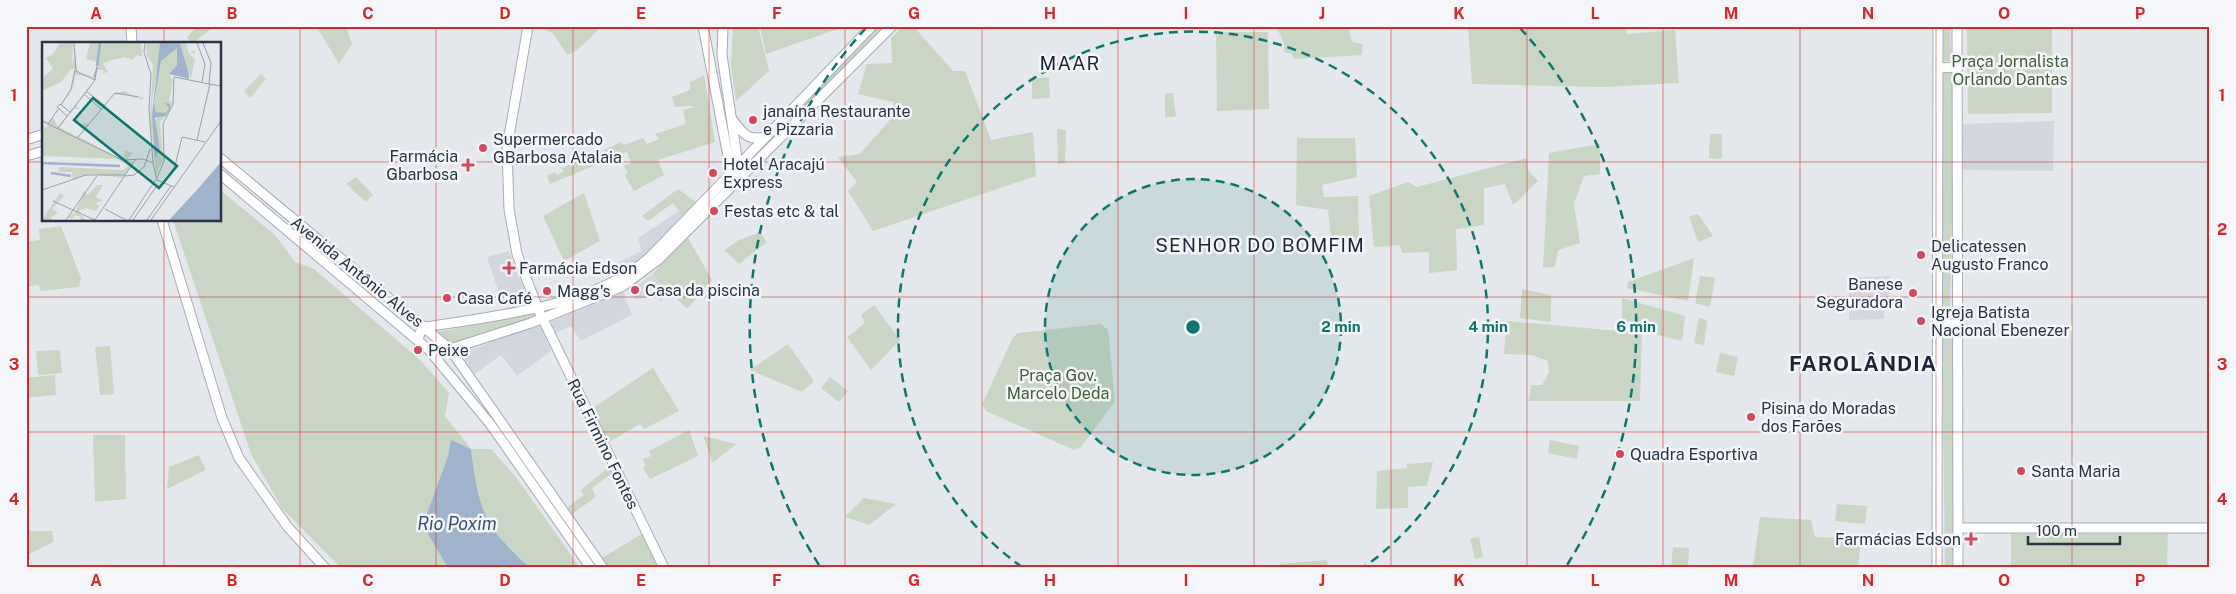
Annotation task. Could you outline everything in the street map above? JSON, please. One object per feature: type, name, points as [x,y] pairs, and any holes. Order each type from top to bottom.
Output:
[{"type":"main road","points":[[132,26],[132,42]]},
{"type":"main road","name":"Rua Firmino Fontes","points":[[528,26],[507,148],[507,181],[514,240],[521,267],[538,309],[664,568]]},
{"type":"main road","points":[[703,26],[731,173],[737,181]]},
{"type":"main road","points":[[723,26],[722,55],[738,166],[737,181]]},
{"type":"main road","points":[[418,340],[420,333],[426,327],[538,309],[618,280],[633,271],[738,166],[872,26]]},
{"type":"main road","points":[[429,350],[450,349],[543,319],[623,286],[639,276],[658,260],[892,26]]},
{"type":"main road","points":[[1937,568],[1939,324],[1938,26]]},
{"type":"main road","points":[[1957,26],[1958,568]]},
{"type":"main road","points":[[1938,68],[1958,67]]},
{"type":"main road","points":[[731,117],[740,130],[750,138],[758,139],[767,136]]},
{"type":"main road","points":[[26,140],[42,135]]},
{"type":"main road","points":[[26,156],[42,152]]},
{"type":"main road","name":"Avenida Antônio Alves","points":[[221,159],[426,327],[450,349],[603,568]]},
{"type":"main road","name":"Avenida Antônio Alves","points":[[221,175],[429,350],[491,426],[591,568]]},
{"type":"main road","points":[[162,221],[222,418],[239,458],[286,526],[325,568]]},
{"type":"main road","points":[[1939,324],[1959,324]]},
{"type":"main road","points":[[1958,528],[2210,528]]},
{"type":"shaded area","points":[[2054,121],[2053,171],[1963,170],[1963,124]]},
{"type":"shaded area","points":[[679,211],[682,216],[646,254],[621,275],[617,263],[642,251],[638,238]]},
{"type":"shaded area","points":[[509,251],[529,302],[503,305],[487,257]]},
{"type":"shaded area","points":[[652,274],[670,291],[661,301],[654,295],[635,300],[631,291]]},
{"type":"shaded area","points":[[1890,276],[1890,307],[1884,307],[1884,319],[1849,320],[1849,278]]},
{"type":"shaded area","points":[[623,292],[632,315],[581,341],[571,326],[556,333],[551,321]]},
{"type":"shaded area","points":[[539,323],[551,351],[517,376],[501,355],[475,374],[464,358],[466,352]]},
{"type":"green space","points":[[198,26],[213,27],[194,42],[191,42],[187,37]]},
{"type":"green space","points":[[333,26],[347,29],[352,44],[339,64],[318,29]]},
{"type":"green space","points":[[537,26],[596,26],[597,31],[576,51],[567,55],[553,33]]},
{"type":"green space","points":[[733,26],[758,26],[769,71],[736,101],[731,66]]},
{"type":"green space","points":[[760,26],[846,26],[766,54]]},
{"type":"green space","points":[[876,26],[887,26],[743,170],[741,167]]},
{"type":"green space","points":[[904,26],[913,26],[953,71],[965,71],[991,140],[1033,132],[1036,176],[873,231],[848,191],[857,182],[838,157],[860,154],[889,121],[894,102],[858,94],[867,64],[892,63],[891,38]]},
{"type":"green space","points":[[1276,26],[1348,26],[1352,42],[1363,44],[1362,55],[1293,59],[1292,54],[1284,52],[1284,43]]},
{"type":"green space","points":[[1468,26],[1625,26],[1627,34],[1675,30],[1679,83],[1603,87],[1472,84]]},
{"type":"green space","points":[[1942,26],[1950,26],[1951,61],[1943,61]]},
{"type":"green space","name":"Praça Jornalista Orlando Dantas","points":[[1967,26],[2052,26],[2052,113],[1968,114]]},
{"type":"green space","points":[[1216,32],[1268,32],[1269,109],[1217,111]]},
{"type":"green space","points":[[1955,71],[1950,316],[1945,317],[1942,315],[1942,72]]},
{"type":"green space","points":[[261,74],[266,79],[250,98],[244,91]]},
{"type":"green space","points":[[704,75],[715,142],[658,160],[664,175],[634,191],[625,176],[628,173],[624,166],[631,163],[627,152],[550,184],[547,176],[555,172],[557,175],[564,171],[562,168],[601,150],[603,155],[606,154],[604,150],[621,142],[624,145],[643,138],[647,144],[659,139],[655,134],[686,124],[683,110],[694,107],[675,107],[672,97],[690,90],[690,82]]},
{"type":"green space","points":[[1049,77],[1050,98],[1032,99],[1032,79]]},
{"type":"green space","points":[[1165,93],[1173,93],[1176,117],[1165,117]]},
{"type":"green space","points":[[1057,129],[1066,130],[1065,163],[1058,164]]},
{"type":"green space","points":[[1710,134],[1722,134],[1722,159],[1709,158]]},
{"type":"green space","points":[[1297,138],[1355,138],[1357,177],[1322,185],[1324,197],[1358,196],[1359,244],[1332,246],[1328,210],[1296,205]]},
{"type":"green space","points":[[1600,144],[1600,174],[1584,176],[1574,203],[1580,243],[1558,250],[1555,267],[1543,268],[1549,153]]},
{"type":"green space","points":[[1527,158],[1528,170],[1538,181],[1513,205],[1505,184],[1484,188],[1484,225],[1456,229],[1457,270],[1429,273],[1429,252],[1402,253],[1400,245],[1374,247],[1369,196],[1408,182],[1417,187]]},
{"type":"green space","points":[[356,177],[373,195],[366,202],[346,184]]},
{"type":"green space","points":[[678,189],[696,202],[682,216],[673,203],[648,221],[642,216]]},
{"type":"green space","points":[[221,191],[275,235],[295,262],[314,269],[419,359],[449,393],[445,416],[471,449],[451,441],[448,456],[426,516],[425,529],[448,568],[341,568],[282,508],[251,454],[173,221],[221,221]]},
{"type":"green space","points":[[584,193],[600,241],[564,261],[543,216]]},
{"type":"green space","points":[[1698,214],[1713,236],[1698,242],[1689,217]]},
{"type":"green space","points":[[61,226],[81,278],[79,287],[40,291],[39,285],[26,287],[26,242],[40,240],[39,229]]},
{"type":"green space","points":[[760,232],[767,242],[739,264],[724,250],[739,240]]},
{"type":"green space","points":[[688,238],[712,280],[687,309],[652,274]]},
{"type":"green space","points":[[1694,258],[1688,301],[1627,288],[1628,282]]},
{"type":"green space","points":[[1700,276],[1715,278],[1710,307],[1695,303]]},
{"type":"green space","points":[[1522,289],[1551,295],[1551,322],[1520,318]]},
{"type":"green space","points":[[1622,298],[1685,316],[1682,341],[1622,326]]},
{"type":"green space","points":[[874,305],[900,340],[871,370],[847,337],[865,323],[861,315]]},
{"type":"green space","points":[[538,313],[540,317],[452,344],[438,332]]},
{"type":"green space","points":[[1699,318],[1707,320],[1704,345],[1694,343]]},
{"type":"green space","points":[[1507,321],[1642,333],[1640,401],[1529,401],[1531,385],[1542,385],[1549,373],[1548,361],[1532,355],[1504,354]]},
{"type":"green space","name":"Praça Gov. Marcelo Deda","points":[[1101,324],[1108,330],[1115,401],[1081,447],[1074,450],[986,411],[982,405],[1013,337],[1018,333]]},
{"type":"green space","points":[[1952,328],[1955,568],[1945,568],[1942,331]]},
{"type":"green space","points":[[788,344],[814,381],[802,392],[750,370]]},
{"type":"green space","points":[[110,346],[114,394],[100,395],[95,347]]},
{"type":"green space","points":[[60,350],[62,373],[38,375],[36,351]]},
{"type":"green space","points":[[1720,353],[1738,357],[1734,376],[1716,372]]},
{"type":"green space","points":[[653,368],[679,411],[644,429],[640,424],[609,442],[590,410]]},
{"type":"green space","points":[[55,375],[56,395],[26,398],[26,378]]},
{"type":"green space","points":[[830,377],[848,391],[839,402],[821,388]]},
{"type":"green space","points":[[689,430],[698,456],[650,479],[643,468],[646,466],[643,459],[651,456],[649,451]]},
{"type":"green space","points":[[93,435],[125,435],[126,499],[95,502]]},
{"type":"green space","points":[[703,436],[736,444],[713,463]]},
{"type":"green space","points":[[1550,440],[1579,446],[1577,459],[1548,453]]},
{"type":"green space","points":[[471,449],[491,449],[516,477],[580,568],[530,568],[502,540],[486,516],[481,503]]},
{"type":"green space","points":[[199,455],[206,470],[167,489],[169,467]]},
{"type":"green space","points":[[1433,462],[1427,486],[1408,487],[1408,508],[1376,509],[1377,471],[1407,468],[1407,464]]},
{"type":"green space","points":[[609,467],[612,473],[592,488],[596,497],[572,514],[568,507],[584,495],[581,490]]},
{"type":"green space","points":[[864,498],[896,504],[869,525],[845,517]]},
{"type":"green space","points":[[1837,504],[1867,506],[1865,524],[1835,521]]},
{"type":"green space","points":[[1760,517],[1811,520],[1815,537],[1861,539],[1858,568],[1753,566]]},
{"type":"green space","points":[[26,531],[52,531],[54,542],[26,555]]},
{"type":"green space","points":[[2168,531],[2167,568],[2011,568],[2011,533]]},
{"type":"green space","points":[[642,534],[661,568],[610,568],[602,558]]},
{"type":"green space","points":[[1479,537],[1483,557],[1475,559],[1470,539]]},
{"type":"green space","points":[[1673,547],[1689,548],[1688,568],[1671,568]]},
{"type":"green space","points":[[1327,560],[1328,568],[1281,568],[1280,564]]},
{"type":"water","name":"Rio Poxim","points":[[451,440],[471,449],[477,488],[486,516],[502,540],[530,568],[448,568],[425,529],[426,516],[448,456]]},
{"type":"place","name":"janaína Restaurante e Pizzaria","points":[[753,120]]},
{"type":"place","name":"Supermercado GBarbosa Atalaia","points":[[483,148]]},
{"type":"place","name":"Farmácia Gbarbosa","points":[[468,165]]},
{"type":"place","name":"Hotel Aracajú Express","points":[[713,173]]},
{"type":"place","name":"Festas etc & tal","points":[[714,211]]},
{"type":"place","name":"Delicatessen Augusto Franco","points":[[1921,255]]},
{"type":"place","name":"Farmácia Edson","points":[[509,268]]},
{"type":"place","name":"Casa da piscina","points":[[635,290]]},
{"type":"place","name":"Magg's","points":[[547,291]]},
{"type":"place","name":"Banese Seguradora","points":[[1913,293]]},
{"type":"place","name":"Casa Café","points":[[447,298]]},
{"type":"place","name":"Igreja Batista Nacional Ebenezer","points":[[1921,321]]},
{"type":"place","name":"Peixe","points":[[418,350]]},
{"type":"place","name":"Pisina do Moradas dos Farões","points":[[1751,417]]},
{"type":"place","name":"Quadra Esportiva","points":[[1620,454]]},
{"type":"place","name":"Santa Maria","points":[[2021,471]]},
{"type":"place","name":"Farmácias Edson","points":[[1971,539]]},
{"type":"district","name":"MAAR","points":[[1070,63]]},
{"type":"district","name":"SENHOR DO BOMFIM","points":[[1260,245]]},
{"type":"district","name":"FAROLÂNDIA","points":[[1863,363]]}]
